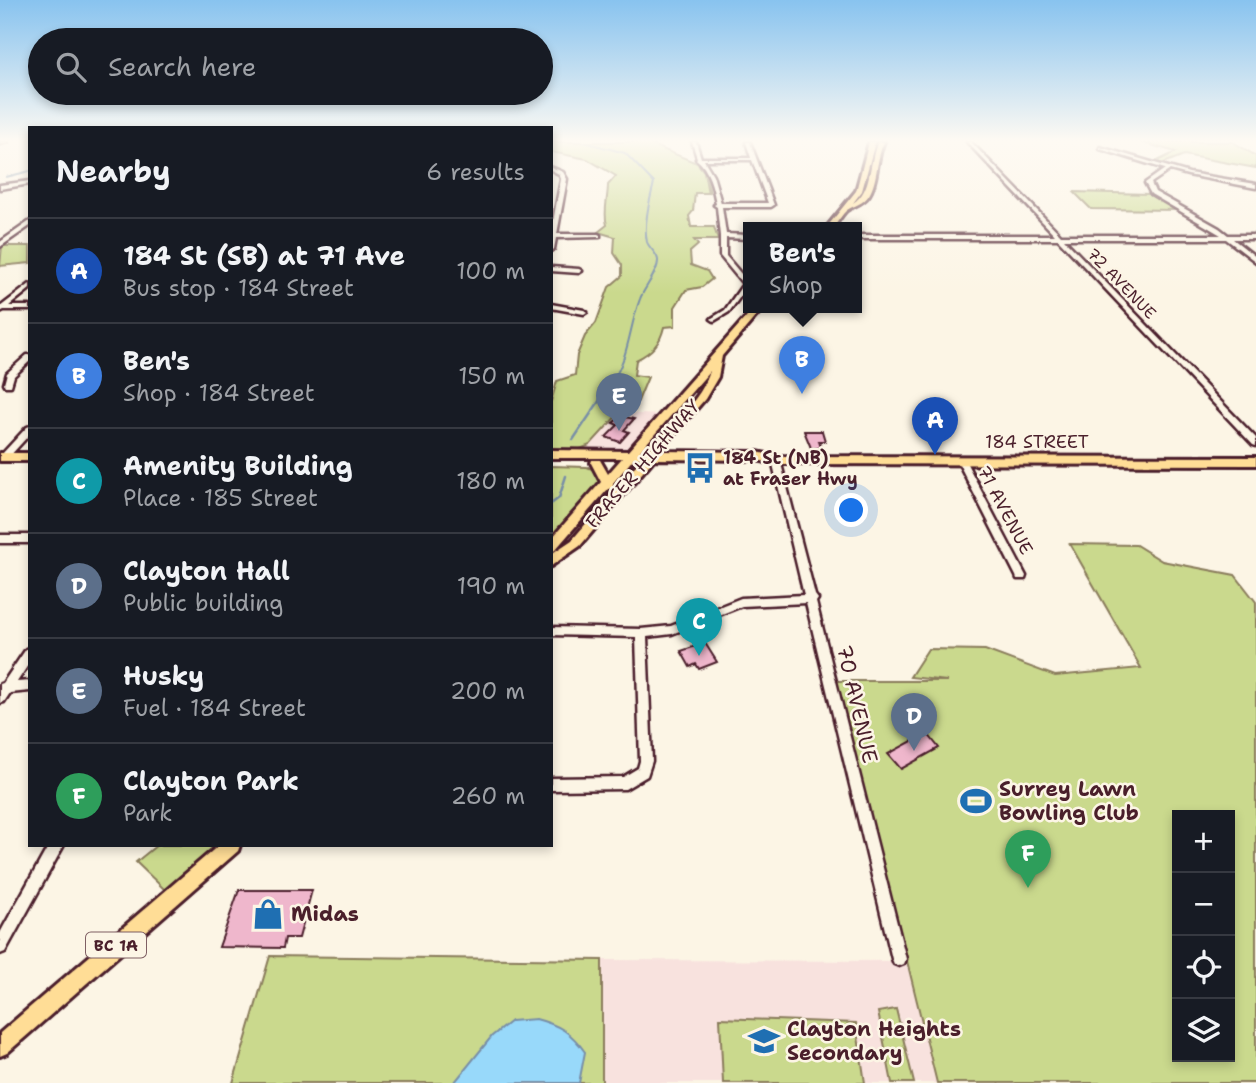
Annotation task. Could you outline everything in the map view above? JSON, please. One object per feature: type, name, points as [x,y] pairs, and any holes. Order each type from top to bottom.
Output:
[{"type":"main road","points":[[836,222],[858,193]]},
{"type":"main road","points":[[843,212],[864,200],[868,193]]},
{"type":"main road","name":"FRASER HIGHWAY","points":[[553,545],[609,485],[755,313]]},
{"type":"main road","name":"FRASER HIGHWAY","points":[[553,560],[576,543],[649,460],[713,377],[718,356]]},
{"type":"main road","points":[[667,437],[673,447],[688,456]]},
{"type":"main road","name":"184 STREET","points":[[553,454],[759,464],[776,460]]},
{"type":"main road","name":"184 STREET","points":[[649,460],[688,456],[757,456],[776,460],[1256,461]]},
{"type":"main road","points":[[2,457],[28,457]]},
{"type":"main road","name":"184 STREET","points":[[553,463],[596,463],[630,459]]},
{"type":"main road","points":[[596,463],[609,485]]},
{"type":"main road","name":"BC 1A","points":[[0,1046],[230,847]]},
{"type":"street","points":[[553,240],[562,193]]},
{"type":"street","points":[[714,193],[723,236],[723,256],[743,280]]},
{"type":"street","points":[[717,205],[771,205],[767,193]]},
{"type":"street","name":"72 AVENUE","points":[[1017,193],[1256,443]]},
{"type":"street","points":[[1154,193],[1228,237],[1256,260]]},
{"type":"street","points":[[0,245],[28,224]]},
{"type":"street","points":[[554,236],[598,236]]},
{"type":"street","points":[[723,236],[743,237]]},
{"type":"street","points":[[862,237],[1256,237]]},
{"type":"street","points":[[553,269],[579,271]]},
{"type":"street","points":[[1,309],[28,288]]},
{"type":"street","points":[[714,319],[727,311],[743,288]]},
{"type":"street","points":[[553,306],[584,312]]},
{"type":"street","points":[[1,309],[28,308]]},
{"type":"street","points":[[8,384],[10,375],[28,359]]},
{"type":"street","points":[[2,457],[28,431]]},
{"type":"street","name":"70 AVENUE","points":[[776,460],[813,599],[900,959]]},
{"type":"street","name":"71 AVENUE","points":[[961,460],[1021,576]]},
{"type":"street","points":[[0,540],[28,539]]},
{"type":"street","points":[[553,631],[641,633],[688,626],[741,602],[813,599]]},
{"type":"street","points":[[553,784],[625,783],[643,772],[646,761],[641,633]]},
{"type":"street","points":[[2,691],[28,655]]},
{"type":"street","points":[[2,691],[28,686]]},
{"type":"street","points":[[0,947],[56,847]]},
{"type":"shaded area","points":[[619,413],[662,415],[631,449],[621,452],[575,451],[590,445]]},
{"type":"shaded area","name":"Clayton Heights Secondary","points":[[602,960],[906,961],[937,1083],[602,1083]]},
{"type":"green space","points":[[607,193],[708,193],[695,193],[693,211],[689,216],[691,227],[714,227],[718,240],[694,240],[698,245],[690,252],[691,265],[707,271],[712,279],[702,287],[686,290],[675,307],[675,326],[664,327],[655,347],[636,360],[634,375],[648,377],[638,401],[619,413],[590,445],[575,451],[553,451],[553,395],[557,381],[575,375],[577,355],[585,336],[596,323],[609,287],[622,276],[622,265],[614,253],[615,237],[598,232],[607,225]]},
{"type":"green space","points":[[1075,193],[1150,194],[1178,210],[1091,209]]},
{"type":"green space","points":[[2,246],[28,246],[28,263],[0,266]]},
{"type":"green space","points":[[553,466],[587,467],[597,471],[600,483],[553,537]]},
{"type":"green space","points":[[1070,544],[1136,545],[1162,561],[1235,575],[1256,602],[1256,1083],[937,1083],[907,961],[896,961],[864,793],[836,681],[947,681],[910,677],[928,649],[985,650],[1055,676],[1141,668]]},
{"type":"green space","points":[[155,847],[219,847],[166,891],[136,862]]},
{"type":"green space","points":[[270,956],[602,960],[602,1083],[233,1083]]},
{"type":"green space","points":[[896,1009],[914,1083],[892,1083],[878,1012]]},
{"type":"green space","points":[[720,1018],[856,1023],[865,1083],[723,1083]]},
{"type":"water","points":[[536,1019],[564,1030],[585,1052],[579,1083],[454,1083],[492,1036],[511,1021]]},
{"type":"building","points":[[621,416],[634,419],[624,430],[629,432],[620,442],[606,437],[618,425],[613,423]]},
{"type":"building","points":[[804,431],[822,431],[825,441],[819,441],[821,448],[811,448]]},
{"type":"building","points":[[705,643],[717,662],[699,669],[696,664],[690,667],[681,651]]},
{"type":"building","points":[[927,733],[939,748],[901,769],[888,754]]},
{"type":"building","name":"Midas","points":[[239,890],[312,890],[299,938],[285,938],[283,948],[219,947]]},
{"type":"waterway","points":[[610,384],[625,354],[640,299],[658,264],[646,235],[652,193]]},
{"type":"waterway","points":[[573,440],[612,382]]},
{"type":"waterway","points":[[553,502],[559,498],[566,476]]},
{"type":"place","name":"Ben's","points":[[802,394]]},
{"type":"place","name":"Husky","points":[[619,431]]},
{"type":"place","name":"184 St (SB) at 71 Ave","points":[[935,455]]},
{"type":"place","name":"184 St (NB) at Fraser Hwy","points":[[700,468]]},
{"type":"place","name":"Amenity Building","points":[[699,656]]},
{"type":"place","name":"Clayton Hall","points":[[914,751]]},
{"type":"place","name":"Surrey Lawn Bowling Club","points":[[976,801]]},
{"type":"place","name":"Clayton Park","points":[[1028,888]]},
{"type":"place","name":"Midas","points":[[268,914]]},
{"type":"place","name":"Clayton Heights Secondary","points":[[764,1041]]}]
